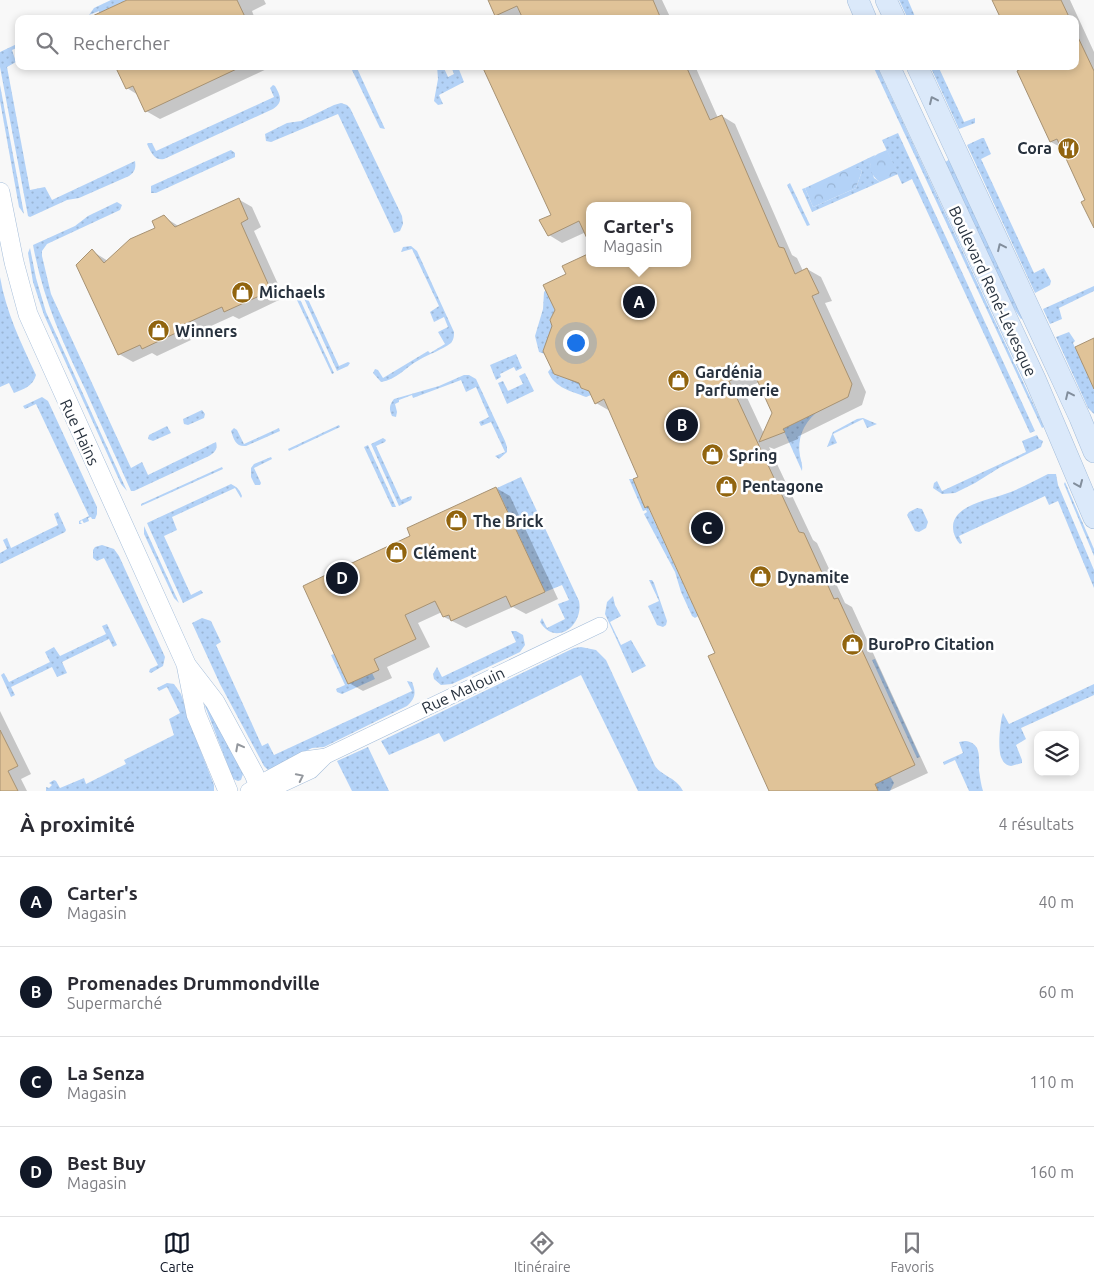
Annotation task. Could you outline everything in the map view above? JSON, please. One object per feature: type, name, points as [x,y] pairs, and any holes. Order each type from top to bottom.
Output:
[{"type":"main road","points":[[858,0],[864,15]]},
{"type":"main road","points":[[886,0],[893,15]]},
{"type":"main road","name":"Boulevard René-Lévesque","points":[[890,70],[1036,381],[1094,518]]},
{"type":"main road","name":"Boulevard René-Lévesque","points":[[919,70],[1092,443]]},
{"type":"street","name":"Rue Hains","points":[[0,192],[14,262],[28,314],[186,664],[196,714],[228,791]]},
{"type":"street","points":[[1065,449],[1092,443]]},
{"type":"street","name":"Rue Malouin","points":[[259,789],[304,759],[326,756],[600,625]]},
{"type":"street","name":"Rue Hains","points":[[186,664],[216,702],[259,789]]},
{"type":"green space","points":[[111,0],[127,0],[99,13],[99,11],[89,15],[94,8]]},
{"type":"green space","points":[[899,0],[908,0],[914,15],[906,15]]},
{"type":"green space","points":[[15,45],[15,49],[12,50],[15,63],[7,67],[30,190],[45,187],[52,200],[135,161],[134,171],[129,176],[79,198],[67,200],[30,217],[28,216],[0,67],[0,52]]},
{"type":"green space","points":[[352,70],[358,70],[385,129],[380,128]]},
{"type":"green space","points":[[437,70],[445,70],[448,77],[454,74],[452,70],[459,70],[464,82],[439,95],[443,104],[438,105],[434,101],[438,79]]},
{"type":"green space","points":[[875,70],[879,70],[1044,427],[1042,428]]},
{"type":"green space","points":[[932,70],[940,70],[964,122],[975,118],[975,123],[959,129]]},
{"type":"green space","points":[[0,85],[24,214],[19,207],[0,101]]},
{"type":"green space","points":[[273,85],[277,89],[280,101],[273,109],[164,159],[155,157],[147,144],[152,143],[156,151],[274,97],[270,88]]},
{"type":"green space","points":[[341,103],[350,108],[402,216],[403,224],[400,231],[394,233],[338,114],[271,142],[266,141],[265,134],[287,123],[301,121]]},
{"type":"green space","points":[[898,133],[1035,431],[1030,433],[912,179],[902,184],[882,140]]},
{"type":"green space","points":[[984,138],[991,154],[981,159],[1034,273],[1044,268],[1051,281],[1050,285],[1035,293],[967,145]]},
{"type":"green space","points":[[231,150],[235,153],[235,157],[156,193],[151,193],[151,186]]},
{"type":"green space","points":[[887,150],[898,174],[880,182],[872,173],[870,165],[876,155]]},
{"type":"green space","points":[[875,155],[870,165],[874,178],[880,182],[812,212],[802,189],[805,188],[813,207],[856,188],[862,171],[858,168],[848,168]]},
{"type":"green space","points":[[950,159],[1026,317],[1021,319],[1009,301],[944,163]]},
{"type":"green space","points":[[848,168],[858,168],[862,171],[856,188],[813,207],[805,188]]},
{"type":"green space","points":[[790,183],[810,225],[807,226],[787,185]]},
{"type":"green space","points":[[117,202],[122,205],[120,210],[47,244],[42,251],[42,256],[51,294],[131,468],[142,462],[148,475],[216,442],[217,444],[216,450],[209,456],[134,491],[131,491],[61,337],[42,284],[33,245],[75,226],[88,216]]},
{"type":"green space","points":[[411,246],[417,251],[454,332],[454,338],[451,343],[414,363],[391,379],[381,382],[373,373],[375,369],[378,370],[383,378],[428,351],[430,353],[445,344],[438,332],[448,327],[444,317],[434,322],[430,312],[439,306],[412,249],[401,252],[403,247]]},
{"type":"green space","points":[[30,248],[46,312],[127,491],[121,484],[44,315],[33,282],[28,253]]},
{"type":"green space","points":[[0,277],[10,315],[36,375],[30,384],[14,393],[9,383],[0,387]]},
{"type":"green space","points":[[1094,286],[1094,291],[1059,308],[1062,319],[1050,324],[1043,309]]},
{"type":"green space","points":[[314,288],[317,292],[307,297],[339,366],[350,363],[348,366],[337,371],[302,294]]},
{"type":"green space","points":[[546,290],[556,313],[553,314],[550,320],[553,327],[545,354],[539,352],[535,336],[543,309],[544,292]]},
{"type":"green space","points":[[298,295],[334,373],[332,374],[296,298]]},
{"type":"green space","points":[[1069,332],[1075,341],[1073,343],[1094,389],[1094,414],[1088,408],[1056,337]]},
{"type":"green space","points":[[516,354],[522,368],[516,371],[514,367],[500,374],[501,377],[496,380],[490,365]]},
{"type":"green space","points":[[551,368],[554,374],[574,381],[578,379],[581,388],[585,390],[588,388],[591,395],[586,397],[559,385],[548,372]]},
{"type":"green space","points":[[525,373],[534,391],[507,404],[498,383],[503,381],[508,391],[523,384],[519,376]]},
{"type":"green space","points":[[464,375],[469,375],[476,379],[505,441],[507,452],[499,459],[495,456],[505,452],[491,422],[481,426],[479,422],[489,417],[476,387],[466,392],[461,380],[413,398],[412,395],[399,400],[395,404],[396,417],[392,416],[390,407],[394,399],[439,386]]},
{"type":"green space","points":[[42,397],[48,401],[97,507],[95,519],[88,518],[89,521],[84,523],[82,520],[80,522],[82,524],[79,524],[79,521],[89,516],[36,404],[25,409],[23,406]]},
{"type":"green space","points":[[202,410],[205,414],[204,418],[188,425],[184,424],[183,419]]},
{"type":"green space","points":[[816,413],[804,427],[800,438],[799,450],[802,471],[783,429]]},
{"type":"green space","points":[[863,418],[877,424],[867,428],[863,419],[833,434],[837,443],[827,447],[833,432],[857,419]]},
{"type":"green space","points":[[339,425],[340,427],[289,451],[288,449]]},
{"type":"green space","points":[[167,426],[171,433],[153,441],[148,439],[149,435]]},
{"type":"green space","points":[[234,428],[244,444],[279,428],[280,431],[243,446],[234,440],[231,431]]},
{"type":"green space","points":[[1037,435],[1043,441],[1041,447],[999,468],[975,483],[955,493],[942,494],[933,488],[934,483],[937,481],[942,491],[1026,452],[1022,441]]},
{"type":"green space","points":[[383,438],[386,440],[385,442],[376,446],[401,500],[412,497],[411,500],[399,506],[371,444]]},
{"type":"green space","points":[[368,445],[396,507],[392,507],[364,447]]},
{"type":"green space","points":[[271,457],[272,459],[254,468],[261,483],[260,485],[255,485],[251,477],[251,468],[254,464]]},
{"type":"green space","points":[[222,467],[223,469],[141,506],[141,504]]},
{"type":"green space","points":[[1048,474],[1056,474],[1058,485],[1094,570],[1094,588],[1058,501],[1049,505],[1045,496],[959,536],[962,543],[960,544],[955,536],[953,527],[955,520],[965,508],[1016,490]]},
{"type":"green space","points":[[521,477],[579,601],[577,618],[573,625],[560,633],[553,633],[546,629],[540,622],[542,618],[547,628],[565,619],[558,604],[569,600],[562,585],[545,592],[497,488]]},
{"type":"green space","points":[[629,479],[633,479],[645,507],[648,507],[698,616],[695,618],[692,616],[681,592],[675,572],[644,514],[647,512],[646,510],[643,511]]},
{"type":"green space","points":[[1065,482],[1094,549],[1094,556],[1064,484]]},
{"type":"green space","points":[[231,484],[239,490],[241,498],[235,488],[172,517],[177,530],[164,536],[191,595],[201,590],[203,593],[183,603],[147,523]]},
{"type":"green space","points":[[917,508],[922,509],[928,522],[926,528],[919,532],[915,531],[907,515]]},
{"type":"green space","points":[[58,512],[66,530],[65,532],[0,564],[0,553],[7,549],[3,540],[7,538],[11,548],[58,525],[54,514]]},
{"type":"green space","points":[[144,526],[179,603],[174,598],[144,534]]},
{"type":"green space","points":[[102,545],[114,549],[119,556],[165,657],[163,666],[151,673],[149,672],[150,669],[158,665],[104,558],[97,561],[93,558],[95,547]]},
{"type":"green space","points":[[649,580],[652,580],[654,583],[667,621],[663,627],[657,625],[648,606],[659,601]]},
{"type":"green space","points":[[613,596],[621,616],[610,622],[621,645],[631,640],[646,666],[632,673],[605,614],[607,602]]},
{"type":"green space","points":[[202,618],[211,621],[221,642],[216,645],[262,746],[268,743],[274,755],[412,691],[407,681],[412,682],[415,692],[414,698],[407,706],[324,747],[312,748],[268,770],[264,766],[220,684],[192,623]]},
{"type":"green space","points":[[107,624],[117,645],[113,647],[109,639],[62,662],[67,673],[57,677],[52,667],[11,687],[15,695],[11,697],[1,675],[4,673],[9,682],[50,662],[45,652],[54,647],[60,656],[106,634],[102,626]]},
{"type":"green space","points":[[511,631],[516,631],[523,635],[525,645],[520,652],[452,684],[441,685],[434,679],[433,674],[437,667],[442,677],[516,642]]},
{"type":"green space","points":[[581,647],[596,650],[606,660],[655,766],[677,783],[683,791],[638,791],[581,675],[444,742],[439,733],[389,755],[381,741],[574,648]]},
{"type":"green space","points":[[334,654],[348,684],[372,673],[375,679],[342,694],[337,692],[336,689],[345,685],[331,655]]},
{"type":"green space","points":[[875,659],[920,757],[917,758],[872,660]]},
{"type":"green space","points":[[167,683],[174,684],[181,694],[214,785],[214,791],[46,791],[46,787],[49,788],[52,785],[49,783],[54,780],[60,788],[84,778],[86,784],[126,764],[124,760],[174,735],[169,719],[180,713],[167,687],[159,691],[157,688]]},
{"type":"green space","points":[[1094,684],[1094,695],[1021,728],[1026,739],[1016,745],[1022,763],[1011,766],[1004,762],[1000,755],[999,743],[1003,713],[1009,724]]},
{"type":"green space","points":[[205,706],[208,707],[243,774],[241,780],[233,779]]},
{"type":"green space","points":[[959,742],[970,742],[977,748],[983,791],[969,791],[955,760],[944,765],[943,762],[963,753]]},
{"type":"green space","points":[[368,747],[389,791],[352,791],[337,761]]},
{"type":"green space","points":[[890,776],[894,783],[890,791],[878,791],[875,784]]},
{"type":"building","points":[[127,0],[237,0],[244,15],[95,15]]},
{"type":"building","points":[[488,0],[653,0],[659,15],[521,15],[517,6],[495,15]]},
{"type":"building","points":[[992,0],[1061,0],[1068,15],[999,15]]},
{"type":"building","points":[[1079,39],[1094,71],[1094,228],[1081,202],[1085,200],[1057,139],[1050,142],[1017,71],[1079,70]]},
{"type":"building","points":[[117,70],[234,70],[145,112],[133,86],[126,89]]},
{"type":"building","points":[[484,70],[688,70],[710,120],[722,115],[779,247],[784,248],[795,274],[807,268],[819,293],[812,296],[852,384],[848,397],[783,429],[785,432],[759,442],[772,413],[753,371],[729,381],[799,532],[804,533],[834,599],[838,598],[915,765],[875,784],[878,791],[769,791],[708,656],[715,653],[648,506],[645,508],[633,479],[638,477],[604,399],[595,404],[589,391],[581,388],[579,383],[554,374],[543,351],[552,326],[550,320],[555,310],[543,285],[566,274],[562,266],[586,255],[586,267],[691,267],[691,202],[586,202],[586,236],[579,221],[548,236],[539,220],[551,215]]},
{"type":"building","points":[[239,198],[248,219],[241,223],[269,286],[264,288],[266,293],[224,312],[222,307],[176,328],[178,332],[142,349],[140,345],[118,355],[76,265],[92,249],[104,263],[130,239],[155,228],[152,221],[164,215],[175,227]]},
{"type":"building","points":[[1094,338],[1094,389],[1075,347]]},
{"type":"building","points":[[496,487],[545,592],[511,607],[506,596],[451,621],[449,615],[443,617],[435,601],[405,615],[416,639],[374,659],[379,670],[348,684],[303,586],[332,572],[331,566],[352,563],[410,536],[407,528]]},
{"type":"building","points":[[0,730],[18,766],[8,771],[18,791],[0,791]]},
{"type":"place","name":"Cora","points":[[1068,148]]},
{"type":"place","name":"Michaels","points":[[243,292]]},
{"type":"place","name":"Carter's","points":[[639,302]]},
{"type":"place","name":"Winners","points":[[159,331]]},
{"type":"place","name":"Gardénia Parfumerie","points":[[679,381]]},
{"type":"place","name":"Promenades Drummondville","points":[[682,425]]},
{"type":"place","name":"Spring","points":[[713,455]]},
{"type":"place","name":"Pentagone","points":[[726,486]]},
{"type":"place","name":"The Brick","points":[[457,521]]},
{"type":"place","name":"La Senza","points":[[707,528]]},
{"type":"place","name":"Clément","points":[[397,553]]},
{"type":"place","name":"Dynamite","points":[[761,577]]},
{"type":"place","name":"Best Buy","points":[[342,578]]},
{"type":"place","name":"BuroPro Citation","points":[[852,644]]}]
